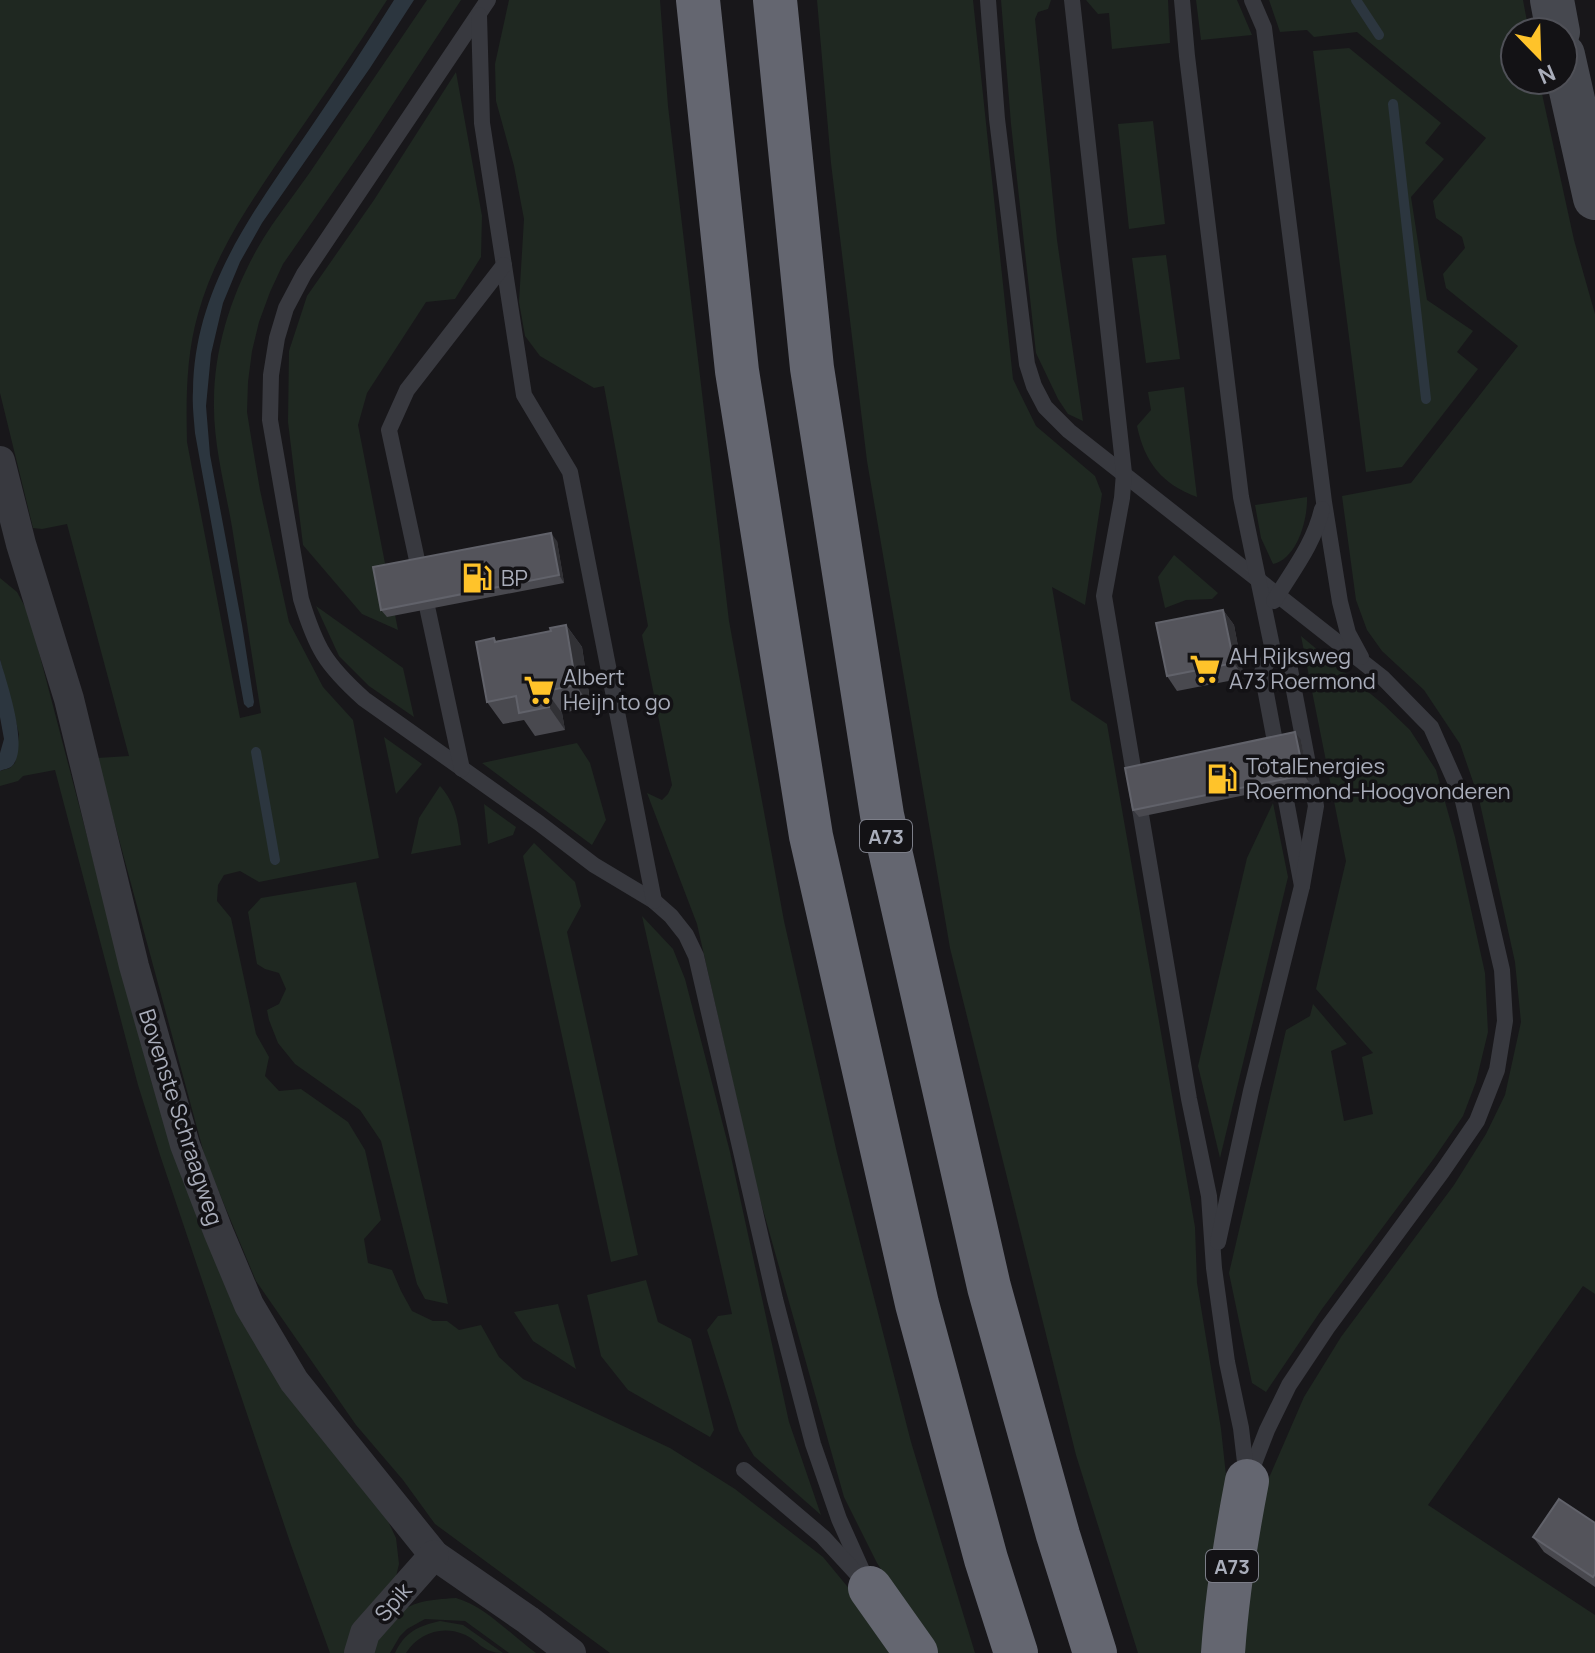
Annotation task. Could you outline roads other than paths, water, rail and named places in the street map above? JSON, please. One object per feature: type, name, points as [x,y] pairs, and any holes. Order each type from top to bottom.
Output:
[{"type":"highway","points":[[698,0],[737,371],[811,836],[917,1304],[986,1559],[1016,1653]]},
{"type":"highway","name":"A73","points":[[775,0],[812,368],[882,815],[989,1287],[1095,1653]]},
{"type":"highway","name":"A73","points":[[1223,1653],[1234,1544],[1247,1481]]},
{"type":"highway","points":[[870,1588],[916,1653]]},
{"type":"main road","points":[[1572,96],[1595,198]]},
{"type":"street","name":"Bovenste Schraagweg","points":[[0,461],[10,545],[69,699],[134,966],[185,1145],[249,1305],[294,1381],[434,1555],[571,1653]]},
{"type":"street","name":"Spik","points":[[359,1653],[365,1633],[434,1555]]},
{"type":"lane","name":"A73","points":[[988,0],[997,119],[1027,364],[1045,407],[1069,431],[1383,678],[1431,727],[1462,797],[1502,970],[1505,1021],[1497,1070],[1477,1121],[1289,1385],[1247,1481]]},
{"type":"lane","name":"A73","points":[[1072,0],[1124,473],[1104,596],[1189,1099],[1209,1196],[1214,1268],[1247,1481]]},
{"type":"lane","name":"A73","points":[[1182,0],[1241,497],[1273,651],[1262,672],[1302,886]]},
{"type":"lane","name":"A73","points":[[1252,0],[1266,37],[1324,502],[1340,602],[1348,633],[1363,662]]},
{"type":"lane","points":[[483,7],[482,123],[524,395],[570,472],[654,901]]},
{"type":"lane","points":[[483,7],[304,274],[286,308],[271,375],[270,420],[301,599],[322,654],[337,675],[364,699],[594,865],[654,901],[686,935],[696,956],[775,1299],[813,1444],[839,1519],[870,1588]]},
{"type":"lane","points":[[462,769],[389,430],[407,390],[504,265]]},
{"type":"lane","name":"A73","points":[[1267,613],[1315,535],[1324,502]]},
{"type":"lane","name":"A73","points":[[1214,1268],[1251,1091],[1302,886],[1316,806],[1289,664],[1273,651]]},
{"type":"lane","points":[[744,1470],[823,1537],[870,1588]]},
{"type":"waterway","points":[[1356,0],[1379,35]]},
{"type":"waterway","points":[[1393,104],[1426,399]]},
{"type":"waterway","points":[[256,752],[275,860]]},
{"type":"place","name":"BP","points":[[477,578]]},
{"type":"place","name":"AH Rijksweg A73 Roermond","points":[[1205,669]]},
{"type":"place","name":"Albert Heijn to go","points":[[539,690]]},
{"type":"place","name":"TotalEnergies Roermond-Hoogvonderen","points":[[1222,779]]}]
